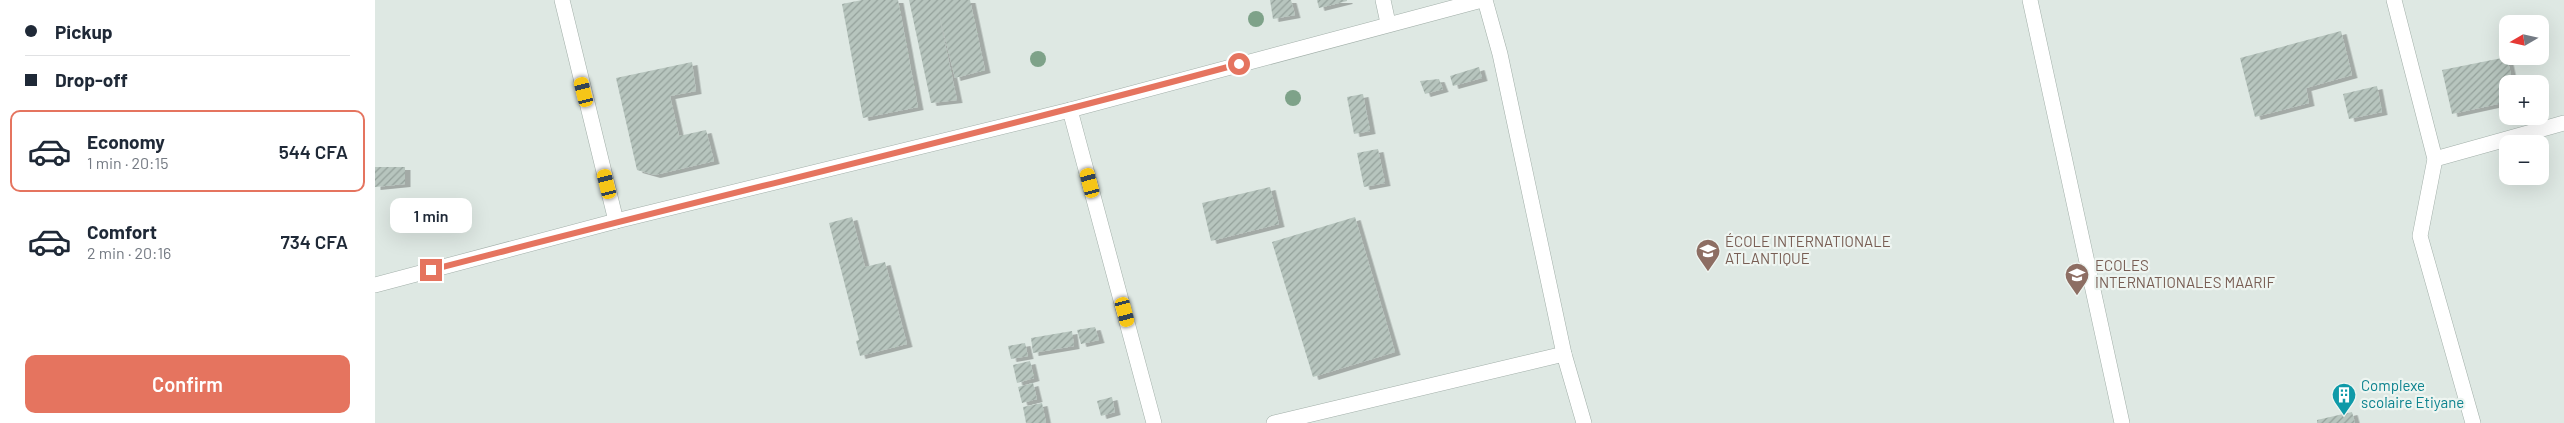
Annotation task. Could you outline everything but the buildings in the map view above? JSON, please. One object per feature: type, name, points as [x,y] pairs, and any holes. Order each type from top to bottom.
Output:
[{"type":"street","points":[[562,0],[616,221]]},
{"type":"street","points":[[1383,0],[1388,23]]},
{"type":"street","points":[[375,285],[616,221],[1070,110],[1388,23],[1483,0],[1500,54],[1564,354],[1584,423]]},
{"type":"street","points":[[2030,0],[2122,423]]},
{"type":"street","points":[[2393,0],[2435,159],[2420,236],[2473,423]]},
{"type":"street","points":[[1070,110],[1154,423]]},
{"type":"street","points":[[2435,159],[2564,123]]},
{"type":"street","points":[[1274,423],[1564,354]]},
{"type":"place","name":"ÉCOLE INTERNATIONALE ATLANTIQUE","points":[[1708,272]]},
{"type":"place","name":"ECOLES INTERNATIONALES MAARIF","points":[[2077,296]]},
{"type":"place","name":"Complexe scolaire Etiyane","points":[[2344,416]]},
{"type":"route","points":[[431,270],[616,221],[1070,110],[1239,64]]}]
